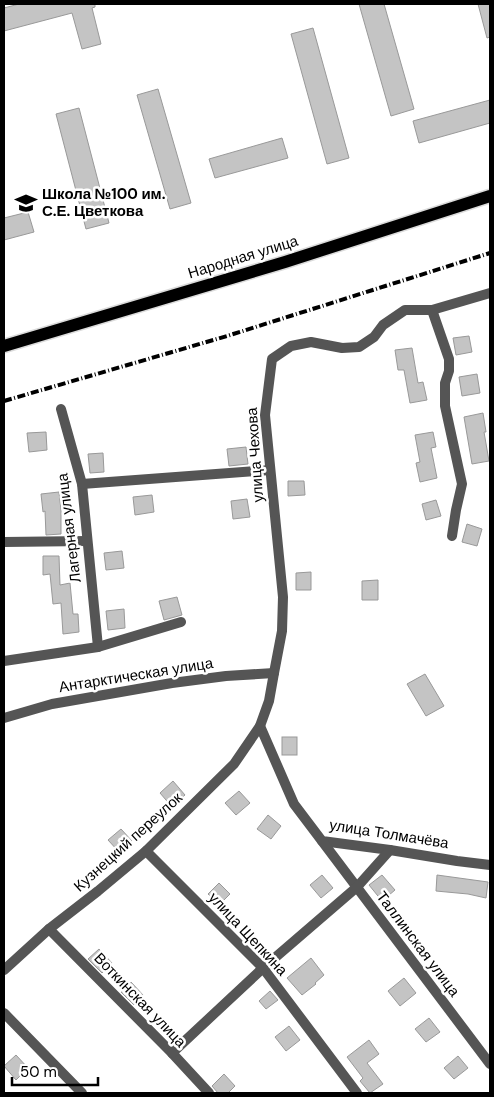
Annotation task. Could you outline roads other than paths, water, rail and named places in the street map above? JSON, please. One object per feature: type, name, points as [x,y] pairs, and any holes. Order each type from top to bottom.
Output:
[{"type":"main road","name":"Народная улица","points":[[4,346],[276,265],[490,196]]},
{"type":"street","name":"улица Чехова","points":[[260,726],[269,700],[282,631],[283,597],[265,415],[272,359],[291,346],[311,342],[342,348],[359,347],[374,337],[383,325],[405,310],[432,310],[490,293]]},
{"type":"street","points":[[432,310],[449,358],[449,371],[445,383],[445,406],[462,484],[452,536]]},
{"type":"street","name":"Лагерная улица","points":[[61,408],[82,484],[98,646]]},
{"type":"street","points":[[82,484],[270,470]]},
{"type":"street","points":[[4,542],[87,541]]},
{"type":"street","points":[[4,662],[98,646],[181,622]]},
{"type":"street","name":"Антарктическая улица","points":[[4,718],[52,704],[172,682],[274,673]]},
{"type":"street","name":"улица Толмачёва","points":[[260,726],[294,804],[322,841],[490,865]]},
{"type":"street","name":"Кузнецкий переулок","points":[[4,970],[49,929],[146,851],[234,764],[260,726]]},
{"type":"street","name":"Таллинская улица","points":[[322,841],[490,1064]]},
{"type":"street","points":[[172,1053],[264,968],[357,887],[390,850]]},
{"type":"street","name":"улица Щепкина","points":[[146,851],[264,968],[357,1093]]},
{"type":"street","name":"Воткинская улица","points":[[49,929],[209,1093]]},
{"type":"street","points":[[4,1013],[82,1093]]},
{"type":"railway","points":[[4,401],[227,336],[490,253]]},
{"type":"place","name":"Школа №100 им. С.Е. Цветкова","points":[[26,203]]}]
